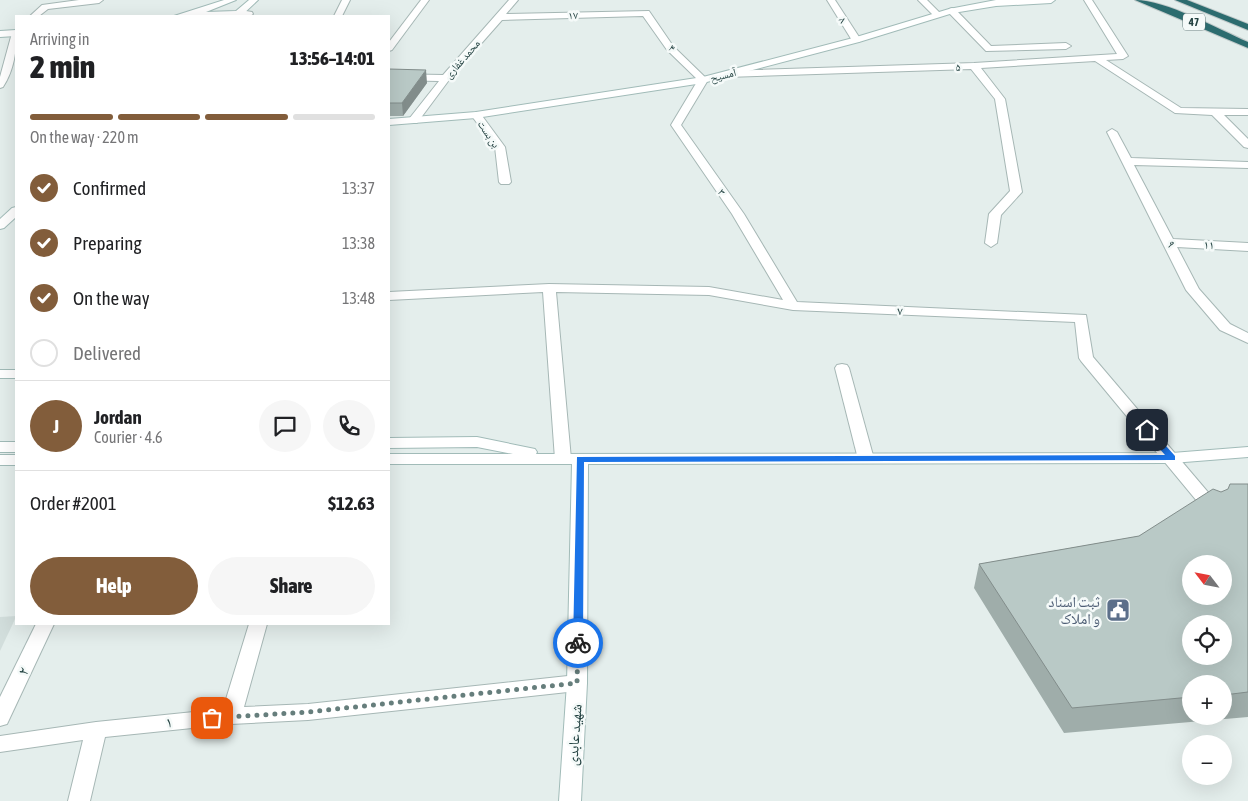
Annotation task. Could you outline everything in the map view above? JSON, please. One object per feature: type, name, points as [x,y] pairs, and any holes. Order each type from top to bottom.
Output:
[{"type":"highway","name":"47","points":[[1138,0],[1163,8],[1248,45]]},
{"type":"highway","name":"47","points":[[1179,0],[1248,27]]},
{"type":"street","points":[[35,15],[45,6],[99,0]]},
{"type":"street","points":[[184,15],[196,13],[232,0]]},
{"type":"street","points":[[213,15],[241,14],[254,0]]},
{"type":"street","points":[[338,15],[346,0]]},
{"type":"street","points":[[390,47],[425,0]]},
{"type":"street","name":"محمد غفاری","points":[[413,121],[446,78],[514,0]]},
{"type":"street","name":"۸","points":[[831,0],[856,40]]},
{"type":"street","points":[[922,0],[938,15]]},
{"type":"street","name":"آمسیح","points":[[390,122],[476,115],[703,80],[856,40],[952,11],[996,3],[1051,0]]},
{"type":"street","name":"۵","points":[[727,74],[974,66],[1123,56],[1088,0]]},
{"type":"street","points":[[952,11],[989,49],[1066,46]]},
{"type":"street","name":"۱۷","points":[[500,17],[646,13]]},
{"type":"street","name":"۴","points":[[646,13],[670,48],[703,80]]},
{"type":"street","points":[[0,34],[15,32]]},
{"type":"street","points":[[3,81],[15,36]]},
{"type":"street","points":[[1097,58],[1180,111],[1248,112]]},
{"type":"street","points":[[974,66],[1000,99],[1016,192],[995,214],[991,243]]},
{"type":"street","points":[[390,77],[446,78]]},
{"type":"street","name":"۳","points":[[703,80],[676,125],[738,214],[793,306]]},
{"type":"street","points":[[1214,112],[1248,146]]},
{"type":"street","name":"بن بست","points":[[476,115],[500,147],[505,182]]},
{"type":"street","name":"۹","points":[[1112,132],[1193,290],[1225,327],[1248,339]]},
{"type":"street","points":[[1126,161],[1248,166]]},
{"type":"street","points":[[0,225],[15,212]]},
{"type":"street","name":"۱۱","points":[[1170,242],[1248,247]]},
{"type":"street","points":[[549,288],[572,459]]},
{"type":"street","name":"۷","points":[[390,296],[549,288],[709,291],[793,306],[1081,318],[1086,358],[1172,458]]},
{"type":"street","points":[[842,368],[866,458]]},
{"type":"street","points":[[0,374],[15,374]]},
{"type":"street","points":[[390,443],[477,442],[572,459]]},
{"type":"street","points":[[0,447],[15,447]]},
{"type":"street","points":[[390,459],[1172,458],[1248,452]]},
{"type":"street","points":[[1172,458],[1212,508]]},
{"type":"street","name":"شهید عابدی","points":[[570,801],[577,683],[572,459]]},
{"type":"street","points":[[0,460],[15,460]]},
{"type":"street","name":"۲","points":[[0,718],[45,625]]},
{"type":"street","points":[[231,716],[258,625]]},
{"type":"street","name":"۱","points":[[0,744],[96,730],[231,716],[308,712],[577,683]]},
{"type":"street","points":[[79,801],[96,730]]},
{"type":"shaded area","points":[[15,616],[0,651],[0,617]]},
{"type":"building","points":[[390,69],[426,70],[402,103],[390,103]]},
{"type":"building","name":"ثبت اسناد و املاک","points":[[1230,484],[1248,484],[1248,692],[1232,694],[1232,675],[1182,675],[1182,698],[1072,708],[979,564],[1139,536],[1213,489],[1221,492],[1228,489]]},
{"type":"way so far","points":[[212,718],[308,712],[577,683],[578,643]]},
{"type":"place","name":"ثبت اسناد و املاک","points":[[1118,610]]},
{"type":"route","points":[[578,643],[580,459],[1172,458],[1147,430]]}]
